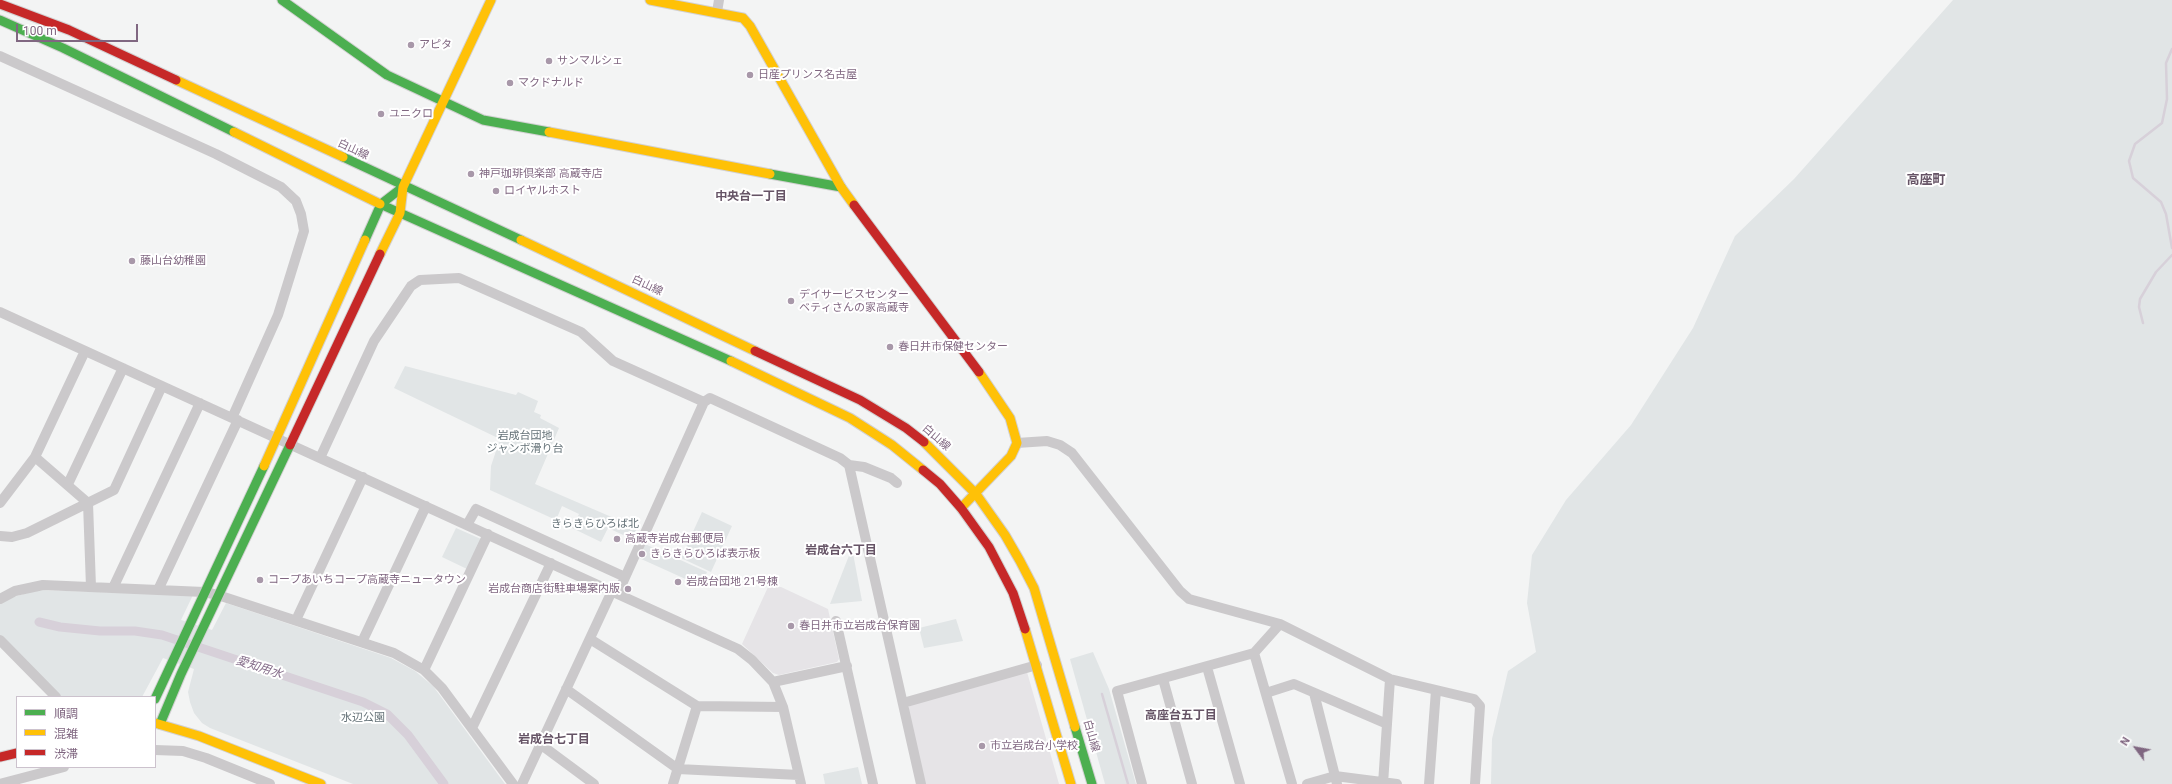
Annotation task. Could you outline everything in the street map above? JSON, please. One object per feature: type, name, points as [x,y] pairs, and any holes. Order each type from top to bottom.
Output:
[{"type":"street","points":[[9,0],[69,30]]},
{"type":"street","points":[[282,0],[387,75],[483,120],[841,187]]},
{"type":"street","points":[[321,784],[199,736],[158,723],[400,213],[403,187],[491,0]]},
{"type":"street","points":[[650,0],[743,18],[750,26],[841,187],[1002,404],[1010,418],[1017,443],[1011,456],[961,508]]},
{"type":"street","points":[[717,12],[719,0]]},
{"type":"street","name":"白山線","points":[[0,4],[69,30],[860,400],[906,428],[933,449],[976,494],[1005,535],[1034,588],[1092,784]]},
{"type":"street","points":[[0,20],[63,48],[400,213],[683,338],[850,418],[919,465],[940,484],[961,508],[990,547],[1007,581],[1037,665],[1071,784]]},
{"type":"street","points":[[0,56],[216,154],[281,187],[296,201],[301,214],[304,231],[278,315],[235,419],[158,590]]},
{"type":"street","points":[[156,698],[277,438],[381,204],[403,187]]},
{"type":"street","points":[[320,458],[374,341],[411,286],[420,280],[459,278],[581,332],[613,361],[704,402]]},
{"type":"street","points":[[0,312],[738,649],[752,660],[773,682],[783,707],[800,779],[678,769],[566,690]]},
{"type":"street","points":[[0,503],[35,457],[85,350]]},
{"type":"street","points":[[68,484],[123,368]]},
{"type":"street","points":[[0,536],[12,537],[27,533],[114,490],[162,386]]},
{"type":"street","points":[[522,784],[590,639],[615,592],[625,577],[704,402],[710,398],[840,458],[849,465],[864,467],[891,478],[898,483]]},
{"type":"street","points":[[113,588],[200,403]]},
{"type":"street","points":[[1017,443],[1047,441],[1060,445],[1072,453],[1180,591],[1189,599],[1280,624],[1390,679],[1474,699],[1480,706],[1475,784]]},
{"type":"street","points":[[35,457],[68,484],[88,503],[91,587]]},
{"type":"street","points":[[849,465],[921,784]]},
{"type":"street","points":[[296,620],[363,477]]},
{"type":"street","points":[[362,642],[426,506]]},
{"type":"street","points":[[467,525],[476,509],[625,577]]},
{"type":"street","points":[[424,670],[488,534]]},
{"type":"street","points":[[472,728],[551,563]]},
{"type":"street","points":[[0,599],[15,591],[43,585],[204,592],[218,594],[394,653],[424,670],[442,688],[512,784]]},
{"type":"street","points":[[836,621],[873,784]]},
{"type":"street","points":[[1142,784],[1116,691],[1254,653],[1280,624]]},
{"type":"street","points":[[590,639],[697,706],[783,707]]},
{"type":"street","points":[[0,640],[55,696]]},
{"type":"street","points":[[1254,653],[1292,784]]},
{"type":"street","points":[[903,703],[1037,665]]},
{"type":"street","points":[[773,682],[847,666]]},
{"type":"street","points":[[1207,667],[1240,784]]},
{"type":"street","points":[[1163,679],[1192,784]]},
{"type":"street","points":[[1384,783],[1390,679]]},
{"type":"street","points":[[1266,693],[1294,684],[1387,724]]},
{"type":"street","points":[[1430,784],[1436,690]]},
{"type":"street","points":[[1314,693],[1336,780]]},
{"type":"street","points":[[673,784],[697,706]]},
{"type":"street","points":[[540,744],[594,784]]},
{"type":"street","points":[[156,750],[189,753],[270,784]]},
{"type":"street","points":[[0,757],[16,753]]},
{"type":"street","points":[[0,784],[60,768]]},
{"type":"street","points":[[1307,784],[1336,780],[1397,784]]},
{"type":"shaded area","name":"春日井市立岩成台保育園","points":[[768,587],[781,587],[828,609],[839,659],[837,662],[779,675],[773,673],[742,644]]},
{"type":"shaded area","name":"市立岩成台小学校","points":[[1027,672],[1059,784],[925,784],[908,709],[910,705]]},
{"type":"green space","points":[[1953,0],[2172,0],[2172,784],[1491,784],[1492,739],[1508,671],[1536,652],[1527,603],[1532,555],[1566,500],[1631,425],[1693,328],[1735,236],[1794,179]]},
{"type":"green space","name":"岩成台団地 ジャンボ滑り台","points":[[405,366],[516,395],[518,392],[538,401],[534,412],[541,415],[540,418],[559,428],[535,484],[637,528],[632,539],[608,528],[601,542],[572,528],[579,514],[562,506],[556,520],[490,490],[491,466],[500,439],[394,388]]},
{"type":"green space","points":[[702,512],[732,526],[711,572],[681,558]]},
{"type":"green space","points":[[456,528],[481,539],[467,569],[442,557]]},
{"type":"green space","points":[[645,544],[707,572],[701,586],[639,558]]},
{"type":"green space","points":[[852,548],[862,601],[830,604]]},
{"type":"green space","name":"水辺公園","points":[[37,590],[193,595],[181,620],[212,630],[226,603],[391,658],[415,671],[433,686],[505,784],[353,784],[210,728],[202,723],[194,713],[188,692],[194,669],[163,658],[143,696],[60,696],[0,635],[0,604],[7,599]]},
{"type":"green space","points":[[956,619],[963,641],[924,648],[919,628]]},
{"type":"green space","points":[[1093,652],[1109,689],[1136,784],[1105,784],[1070,659]]},
{"type":"green space","points":[[858,767],[862,784],[825,784],[823,774]]},
{"type":"waterway","points":[[2172,49],[2166,63],[2167,99],[2162,123],[2135,144],[2129,161],[2133,178],[2161,202],[2166,214],[2172,248]]},
{"type":"waterway","points":[[2143,323],[2139,307],[2140,299],[2156,272],[2172,255]]},
{"type":"waterway","name":"愛知用水","points":[[39,622],[60,627],[100,631],[135,631],[162,635],[363,702],[387,714],[408,735],[444,784]]},
{"type":"waterway","points":[[1102,694],[1128,784]]},
{"type":"traffic: fast","points":[[282,0],[387,75],[483,120],[549,132]]},
{"type":"traffic: fast","points":[[0,20],[63,48],[234,132]]},
{"type":"traffic: fast","points":[[343,157],[521,240]]},
{"type":"traffic: fast","points":[[770,174],[841,187]]},
{"type":"traffic: fast","points":[[365,240],[381,204],[403,187]]},
{"type":"traffic: fast","points":[[380,204],[731,361]]},
{"type":"traffic: fast","points":[[160,724],[181,674],[290,445]]},
{"type":"traffic: fast","points":[[156,697],[264,466]]},
{"type":"traffic: fast","points":[[1075,727],[1092,784]]},
{"type":"traffic: slow","points":[[380,254],[400,213],[403,187],[491,0]]},
{"type":"traffic: slow","points":[[650,0],[743,18],[750,26],[841,187],[854,205]]},
{"type":"traffic: slow","points":[[176,80],[343,157]]},
{"type":"traffic: slow","points":[[234,132],[380,204]]},
{"type":"traffic: slow","points":[[549,132],[770,174]]},
{"type":"traffic: slow","points":[[264,466],[365,240]]},
{"type":"traffic: slow","points":[[521,240],[755,351]]},
{"type":"traffic: slow","points":[[731,361],[850,418],[892,445],[923,470]]},
{"type":"traffic: slow","points":[[961,508],[1011,456],[1017,443],[1010,418],[979,372]]},
{"type":"traffic: slow","points":[[924,442],[976,494],[1005,535],[1020,561],[1034,588],[1075,727]]},
{"type":"traffic: slow","points":[[1025,629],[1071,784]]},
{"type":"traffic: slow","points":[[156,723],[199,736],[321,784]]},
{"type":"traffic: jam","points":[[0,4],[69,30],[176,80]]},
{"type":"traffic: jam","points":[[854,205],[979,372]]},
{"type":"traffic: jam","points":[[290,445],[380,254]]},
{"type":"traffic: jam","points":[[755,351],[860,400],[906,428],[924,442]]},
{"type":"traffic: jam","points":[[923,470],[940,484],[961,508],[989,547],[1013,593],[1025,629]]},
{"type":"traffic: jam","points":[[0,757],[16,753]]},
{"type":"place","name":"アピタ","points":[[411,45]]},
{"type":"place","name":"サンマルシェ","points":[[549,61]]},
{"type":"place","name":"日産プリンス名古屋","points":[[750,75]]},
{"type":"place","name":"マクドナルド","points":[[510,83]]},
{"type":"place","name":"ユニクロ","points":[[381,114]]},
{"type":"place","name":"神戸珈琲倶楽部 高蔵寺店","points":[[471,174]]},
{"type":"place","name":"ロイヤルホスト","points":[[496,191]]},
{"type":"place","name":"藤山台幼稚園","points":[[132,261]]},
{"type":"place","name":"デイサービスセンター ベティさんの家高蔵寺","points":[[791,301]]},
{"type":"place","name":"春日井市保健センター","points":[[890,347]]},
{"type":"place","name":"高蔵寺岩成台郵便局","points":[[617,539]]},
{"type":"place","name":"きらきらひろば表示板","points":[[642,554]]},
{"type":"place","name":"コープあいちコープ高蔵寺ニュータウン","points":[[260,580]]},
{"type":"place","name":"岩成台団地 21号棟","points":[[678,582]]},
{"type":"place","name":"岩成台商店街駐車場案内版","points":[[628,589]]},
{"type":"place","name":"春日井市立岩成台保育園","points":[[791,626]]},
{"type":"place","name":"市立岩成台小学校","points":[[982,746]]},
{"type":"district","name":"高座町","points":[[1926,181]]},
{"type":"district","name":"中央台一丁目","points":[[751,197]]},
{"type":"district","name":"岩成台六丁目","points":[[841,551]]},
{"type":"district","name":"高座台五丁目","points":[[1181,716]]},
{"type":"district","name":"岩成台七丁目","points":[[554,740]]},
{"type":"park label","name":"きらきらひろば北","points":[[595,524]]}]
